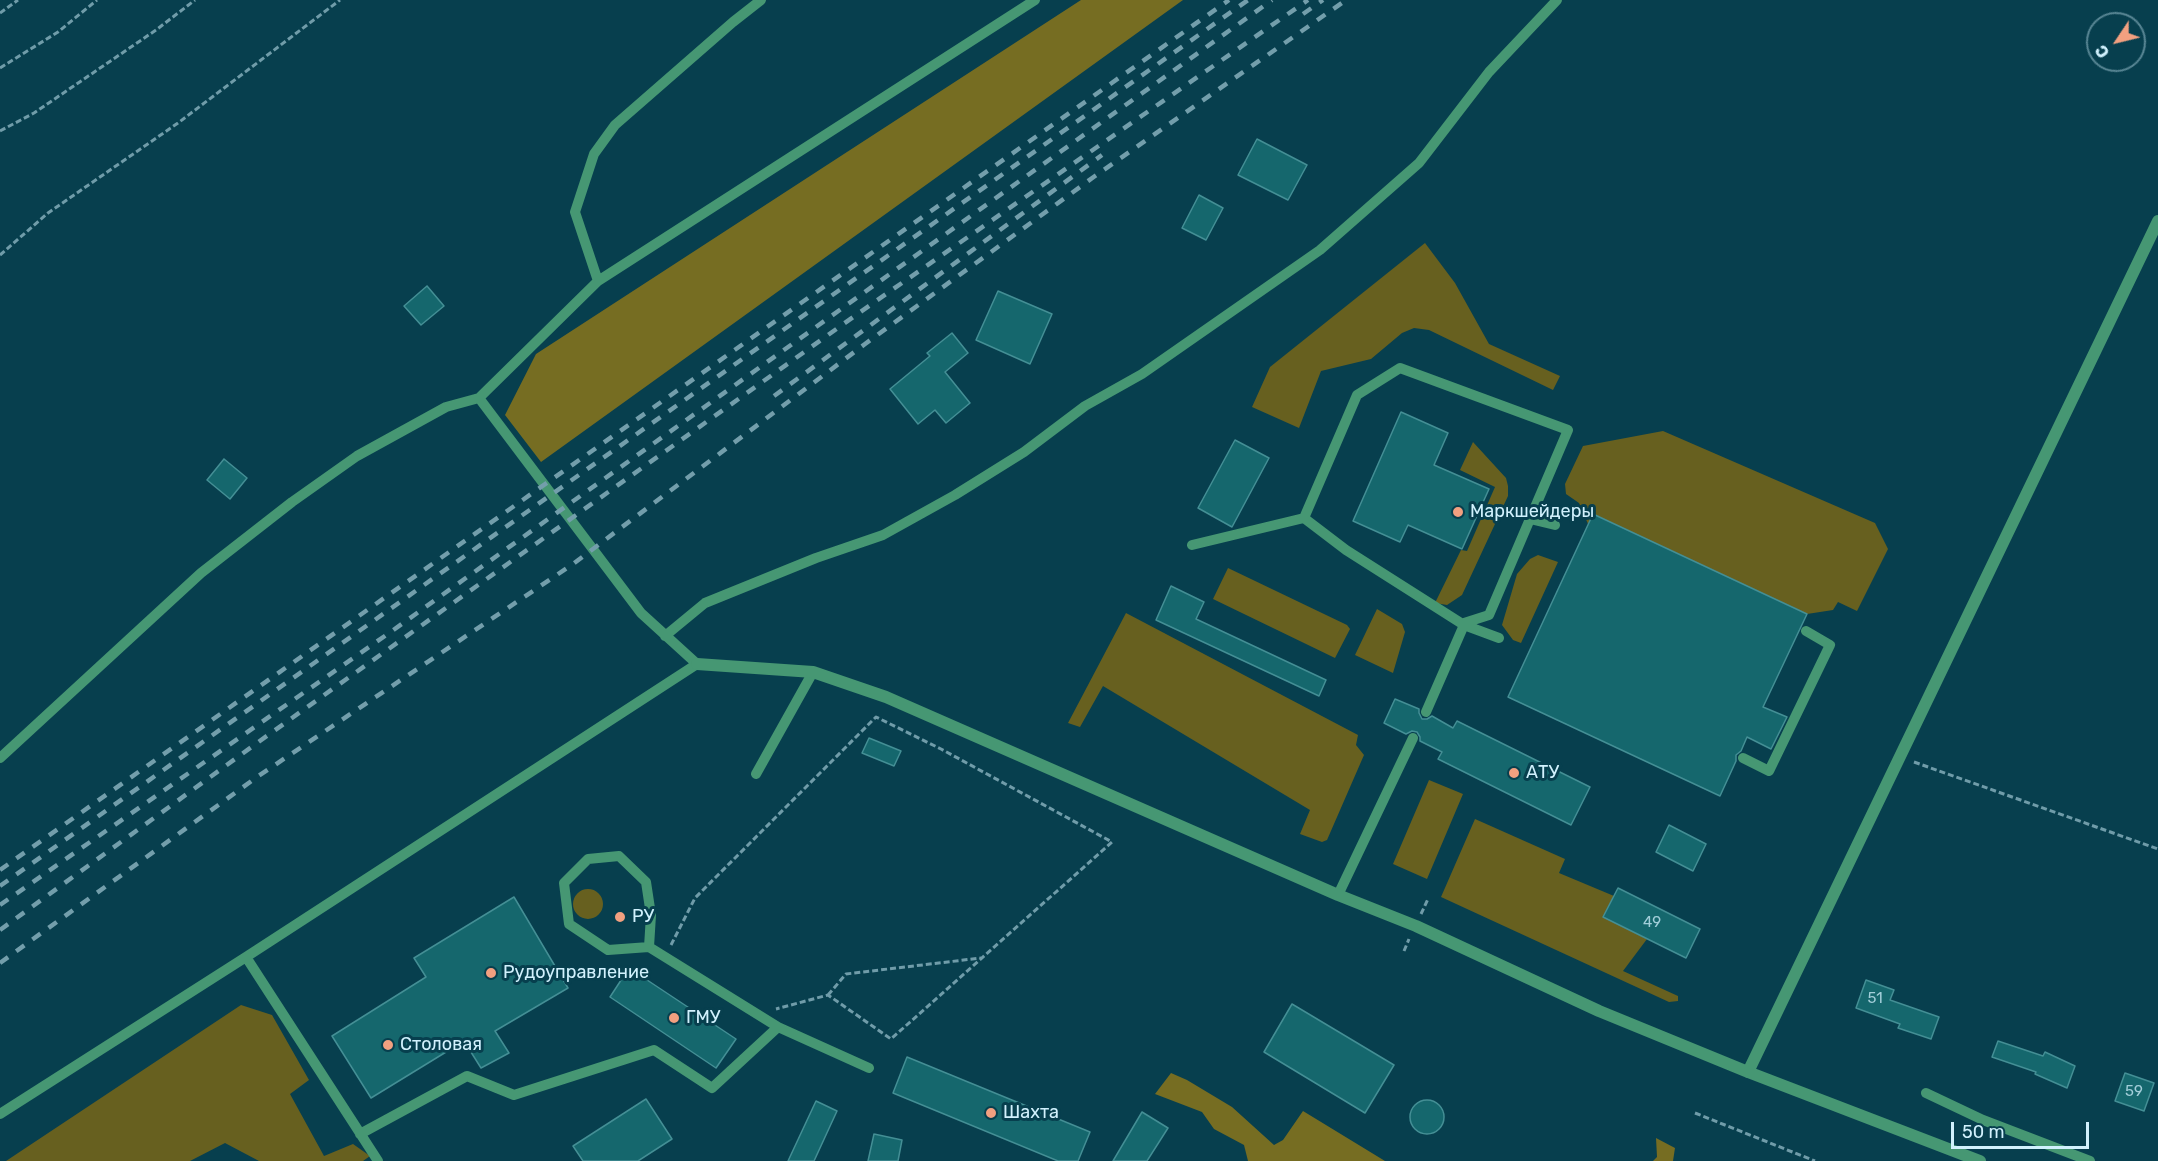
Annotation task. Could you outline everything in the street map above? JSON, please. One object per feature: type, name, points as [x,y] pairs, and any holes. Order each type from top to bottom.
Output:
[{"type":"street","points":[[1748,1072],[2158,222]]},
{"type":"street","points":[[697,664],[813,672],[886,697],[1338,895],[1416,926],[1599,1011],[1748,1072],[1980,1161]]},
{"type":"lane","points":[[598,281],[575,212],[594,154],[615,125],[761,0]]},
{"type":"lane","points":[[0,758],[201,573],[292,502],[357,456],[436,412],[479,398],[598,281],[1035,0]]},
{"type":"lane","points":[[664,636],[705,603],[816,558],[883,535],[956,495],[1024,452],[1085,406],[1142,374],[1320,250],[1419,163],[1489,72],[1557,0]]},
{"type":"lane","points":[[1304,518],[1357,395],[1400,368],[1568,430],[1489,615],[1464,623],[1426,712]]},
{"type":"lane","points":[[0,1114],[697,664],[641,613],[479,398]]},
{"type":"lane","points":[[1192,545],[1304,518]]},
{"type":"lane","points":[[1304,518],[1346,550],[1464,625],[1499,638]]},
{"type":"lane","points":[[1530,519],[1556,525]]},
{"type":"lane","points":[[1743,759],[1769,771],[1830,645],[1806,631]]},
{"type":"lane","points":[[756,774],[813,672]]},
{"type":"lane","points":[[1338,895],[1413,738]]},
{"type":"lane","points":[[649,947],[651,915],[646,882],[619,856],[588,859],[564,883],[569,924],[608,950],[649,947],[778,1028],[869,1068]]},
{"type":"lane","points":[[246,957],[378,1161]]},
{"type":"lane","points":[[360,1134],[467,1076],[514,1095],[654,1050],[712,1088],[778,1028]]},
{"type":"lane","points":[[1926,1093],[1983,1120],[2090,1161]]},
{"type":"path","points":[[0,14],[18,0]]},
{"type":"path","points":[[0,68],[58,32],[97,0]]},
{"type":"path","points":[[0,131],[34,113],[156,30],[195,0]]},
{"type":"path","points":[[0,255],[48,213],[178,123],[340,0]]},
{"type":"path","points":[[665,957],[695,898],[876,717],[941,749],[1112,842],[891,1039],[828,995]]},
{"type":"path","points":[[1901,757],[2158,849]]},
{"type":"path","points":[[757,1014],[828,995],[846,974],[982,958]]},
{"type":"path","points":[[1695,1113],[1815,1161]]},
{"type":"shaded area","points":[[1081,0],[1183,0],[541,462],[505,415],[536,354]]},
{"type":"shaded area","points":[[1425,243],[1455,283],[1489,344],[1560,376],[1553,390],[1429,330],[1414,328],[1402,333],[1371,359],[1321,371],[1299,428],[1252,407],[1270,367]]},
{"type":"shaded area","points":[[1663,431],[1875,523],[1888,549],[1857,611],[1838,602],[1833,610],[1807,614],[1593,514],[1588,524],[1579,503],[1566,494],[1565,484],[1583,446]]},
{"type":"shaded area","points":[[1473,442],[1506,478],[1508,496],[1462,595],[1447,605],[1435,603],[1461,550],[1467,551],[1495,487],[1460,470]]},
{"type":"shaded area","points":[[1538,555],[1558,562],[1521,643],[1513,640],[1502,625],[1517,574],[1530,559]]},
{"type":"shaded area","points":[[1228,568],[1347,625],[1350,629],[1335,658],[1213,599]]},
{"type":"shaded area","points":[[1377,609],[1402,624],[1405,632],[1393,673],[1355,655]]},
{"type":"shaded area","points":[[1126,613],[1358,735],[1356,745],[1364,755],[1327,840],[1322,842],[1300,834],[1310,810],[1103,686],[1080,727],[1068,723]]},
{"type":"shaded area","points":[[1429,780],[1463,794],[1427,879],[1393,864]]},
{"type":"shaded area","points":[[1475,819],[1565,859],[1559,873],[1614,896],[1604,917],[1647,939],[1623,971],[1678,996],[1678,1001],[1669,1002],[1441,897]]},
{"type":"shaded area","points":[[588,889],[599,893],[603,904],[599,915],[588,919],[577,915],[573,904],[577,893]]},
{"type":"shaded area","points":[[241,1005],[272,1015],[309,1080],[290,1094],[324,1156],[353,1144],[370,1156],[363,1161],[259,1161],[225,1143],[190,1161],[6,1161]]},
{"type":"shaded area","points":[[1171,1073],[1232,1107],[1274,1145],[1283,1140],[1303,1111],[1385,1161],[1248,1161],[1244,1145],[1214,1129],[1202,1112],[1155,1094]]},
{"type":"shaded area","points":[[1656,1138],[1675,1148],[1673,1161],[1653,1161],[1657,1157]]},
{"type":"building","points":[[1257,139],[1307,165],[1288,200],[1238,175]]},
{"type":"building","points":[[1199,195],[1223,208],[1206,240],[1182,228]]},
{"type":"building","points":[[427,286],[444,306],[421,325],[404,306]]},
{"type":"building","points":[[998,291],[1052,314],[1030,364],[976,340]]},
{"type":"building","points":[[952,333],[968,353],[945,372],[970,403],[946,423],[935,410],[918,424],[890,389],[930,356],[927,353]]},
{"type":"building","points":[[1401,412],[1448,433],[1434,465],[1489,489],[1462,549],[1408,525],[1400,542],[1353,521]]},
{"type":"building","points":[[1235,440],[1269,458],[1232,527],[1198,508]]},
{"type":"building","points":[[224,459],[247,478],[230,499],[207,480]]},
{"type":"building","points":[[1593,514],[1807,614],[1763,707],[1787,717],[1771,749],[1747,737],[1741,751],[1736,755],[1736,761],[1720,796],[1508,697]]},
{"type":"building","points":[[1171,586],[1204,602],[1196,619],[1326,680],[1319,696],[1156,620]]},
{"type":"building","name":"АТУ","points":[[1395,699],[1419,709],[1422,719],[1432,716],[1453,728],[1457,721],[1590,787],[1571,825],[1438,759],[1442,752],[1420,741],[1417,732],[1412,731],[1406,734],[1384,723]]},
{"type":"building","points":[[869,738],[901,751],[894,766],[862,753]]},
{"type":"building","points":[[1669,825],[1706,844],[1693,871],[1656,852]]},
{"type":"building","points":[[1618,888],[1700,929],[1686,958],[1603,917]]},
{"type":"building","name":"Рудоуправление","points":[[514,897],[568,988],[495,1031],[509,1053],[481,1068],[464,1041],[371,1098],[332,1036],[426,977],[414,958]]},
{"type":"building","name":"ГМУ","points":[[629,968],[736,1039],[716,1068],[610,997]]},
{"type":"building","points":[[1866,980],[1894,990],[1890,1000],[1939,1017],[1931,1039],[1898,1028],[1900,1024],[1856,1008]]},
{"type":"building","points":[[1292,1004],[1394,1065],[1365,1113],[1264,1052]]},
{"type":"building","points":[[1998,1041],[2043,1056],[2045,1052],[2075,1066],[2067,1088],[2035,1074],[2036,1072],[1992,1057]]},
{"type":"building","name":"Шахта","points":[[907,1057],[1090,1132],[1078,1161],[1058,1161],[893,1093]]},
{"type":"building","points":[[2125,1073],[2154,1083],[2144,1111],[2115,1101]]},
{"type":"building","points":[[646,1099],[672,1139],[638,1161],[583,1161],[573,1146]]},
{"type":"building","points":[[1427,1100],[1439,1105],[1444,1117],[1439,1129],[1427,1134],[1415,1129],[1410,1117],[1415,1105]]},
{"type":"building","points":[[816,1101],[837,1111],[814,1161],[788,1161]]},
{"type":"building","points":[[1142,1112],[1168,1128],[1147,1161],[1113,1161]]},
{"type":"building","points":[[874,1134],[902,1140],[898,1161],[868,1161]]},
{"type":"railway","points":[[0,870],[1229,0]]},
{"type":"railway","points":[[0,886],[1248,0]]},
{"type":"railway","points":[[0,905],[392,631],[1272,0]]},
{"type":"railway","points":[[0,930],[257,743],[856,315],[1308,0]]},
{"type":"railway","points":[[1303,14],[1323,0]]},
{"type":"railway","points":[[0,963],[257,777],[573,564],[865,344],[1095,176],[1346,0]]},
{"type":"railway","points":[[774,396],[1102,155]]},
{"type":"place","name":"Маркшейдеры","points":[[1458,512]]},
{"type":"place","name":"АТУ","points":[[1514,773]]},
{"type":"place","name":"РУ","points":[[620,917]]},
{"type":"place","name":"Рудоуправление","points":[[491,973]]},
{"type":"place","name":"ГМУ","points":[[674,1018]]},
{"type":"place","name":"Столовая","points":[[388,1045]]},
{"type":"place","name":"Шахта","points":[[991,1113]]}]
